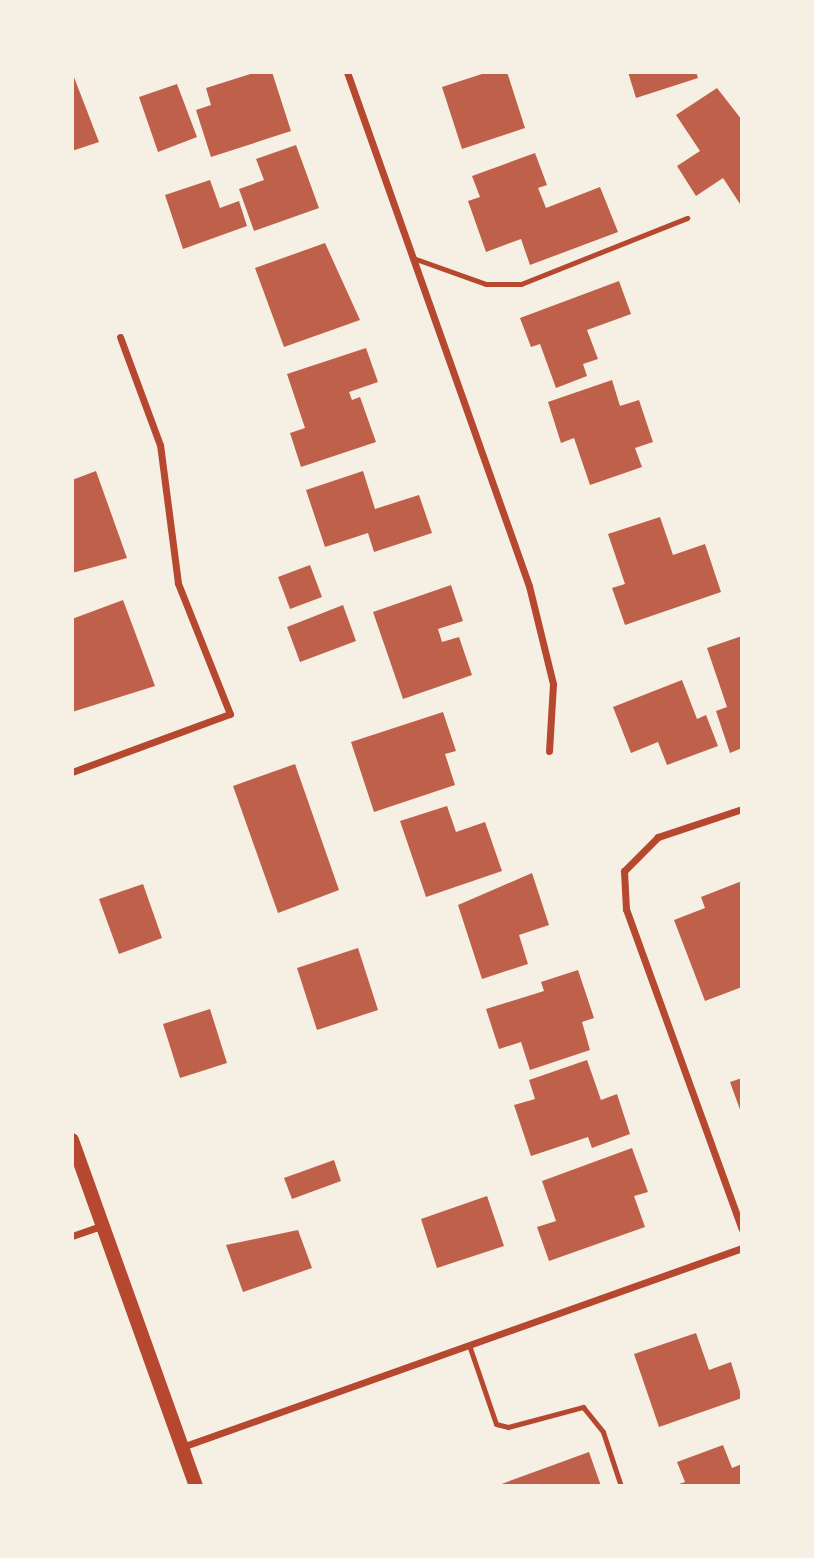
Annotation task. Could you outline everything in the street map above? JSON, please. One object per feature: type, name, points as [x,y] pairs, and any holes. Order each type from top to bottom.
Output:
[{"type":"main road","points":[[72,1140],[196,1486]]},
{"type":"street","points":[[347,72],[529,586],[553,684],[549,751]]},
{"type":"street","points":[[72,772],[230,715],[178,583],[160,445],[120,337]]},
{"type":"street","points":[[742,809],[658,836],[624,871],[626,909],[742,1229]]},
{"type":"street","points":[[72,1236],[101,1226]]},
{"type":"street","points":[[182,1447],[742,1248]]},
{"type":"lane","points":[[413,258],[486,284],[520,284],[687,218]]},
{"type":"lane","points":[[469,1345],[496,1424],[508,1427],[583,1407],[603,1432],[621,1486]]},
{"type":"building","points":[[72,72],[99,142],[72,151]]},
{"type":"building","points":[[257,72],[272,72],[291,131],[211,157],[196,110],[211,105],[206,88]]},
{"type":"building","points":[[488,72],[507,72],[525,128],[462,149],[442,87]]},
{"type":"building","points":[[628,72],[696,72],[698,78],[636,98]]},
{"type":"building","points":[[177,84],[197,137],[158,152],[139,97]]},
{"type":"building","points":[[717,88],[742,120],[742,207],[723,178],[696,196],[677,166],[700,151],[676,115]]},
{"type":"building","points":[[296,145],[319,208],[254,231],[239,189],[264,180],[256,159]]},
{"type":"building","points":[[535,153],[547,185],[538,188],[546,208],[600,187],[618,232],[530,265],[521,239],[486,252],[468,201],[480,197],[472,176]]},
{"type":"building","points":[[210,180],[220,208],[239,201],[247,226],[183,249],[165,195]]},
{"type":"building","points":[[325,243],[360,320],[284,347],[255,268]]},
{"type":"building","points":[[619,281],[631,314],[587,330],[598,359],[583,364],[587,376],[556,388],[540,344],[531,347],[520,318]]},
{"type":"building","points":[[366,348],[378,382],[349,392],[352,400],[360,397],[376,442],[301,467],[290,433],[305,428],[287,374]]},
{"type":"building","points":[[612,380],[620,406],[639,400],[653,442],[635,448],[642,467],[590,485],[574,438],[561,443],[548,402]]},
{"type":"building","points":[[96,471],[127,558],[72,573],[72,480]]},
{"type":"building","points":[[363,471],[375,509],[419,495],[432,533],[374,552],[368,533],[325,547],[306,490]]},
{"type":"building","points":[[660,517],[673,555],[705,544],[721,592],[625,625],[612,588],[625,584],[608,534]]},
{"type":"building","points":[[310,565],[322,597],[290,609],[278,577]]},
{"type":"building","points":[[451,585],[463,621],[438,629],[442,642],[459,637],[472,675],[403,699],[373,612]]},
{"type":"building","points":[[123,600],[155,686],[72,712],[72,619]]},
{"type":"building","points":[[343,605],[356,641],[300,662],[287,627]]},
{"type":"building","points":[[742,636],[742,748],[730,753],[716,711],[727,707],[707,648]]},
{"type":"building","points":[[682,680],[697,719],[706,715],[718,746],[667,765],[658,742],[631,753],[613,707]]},
{"type":"building","points":[[443,712],[456,751],[445,754],[455,785],[374,812],[351,742]]},
{"type":"building","points":[[295,764],[339,890],[278,913],[233,786]]},
{"type":"building","points":[[447,806],[456,832],[485,822],[502,871],[426,897],[400,821]]},
{"type":"building","points":[[532,873],[549,925],[519,935],[528,964],[482,979],[458,905]]},
{"type":"building","points":[[742,881],[742,987],[705,1001],[674,920],[705,908],[701,897]]},
{"type":"building","points":[[143,884],[162,938],[119,954],[99,899]]},
{"type":"building","points":[[358,948],[378,1010],[317,1030],[297,968]]},
{"type":"building","points":[[578,970],[594,1018],[582,1022],[590,1050],[530,1070],[521,1042],[499,1049],[486,1009],[544,991],[541,982]]},
{"type":"building","points":[[210,1009],[227,1063],[180,1078],[163,1024]]},
{"type":"building","points":[[587,1060],[601,1100],[617,1094],[630,1134],[592,1148],[588,1137],[531,1156],[514,1105],[535,1099],[529,1080]]},
{"type":"building","points":[[742,1078],[742,1115],[730,1082]]},
{"type":"building","points":[[632,1148],[648,1192],[634,1196],[645,1227],[549,1261],[537,1227],[556,1221],[542,1181]]},
{"type":"building","points":[[334,1160],[341,1181],[292,1199],[284,1178]]},
{"type":"building","points":[[487,1196],[504,1246],[437,1268],[421,1219]]},
{"type":"building","points":[[298,1230],[312,1268],[243,1292],[226,1245]]},
{"type":"building","points":[[696,1333],[709,1370],[731,1362],[742,1398],[659,1427],[634,1354]]},
{"type":"building","points":[[723,1445],[732,1468],[742,1464],[742,1486],[673,1486],[685,1482],[677,1462]]},
{"type":"building","points":[[589,1452],[601,1486],[496,1486]]}]
